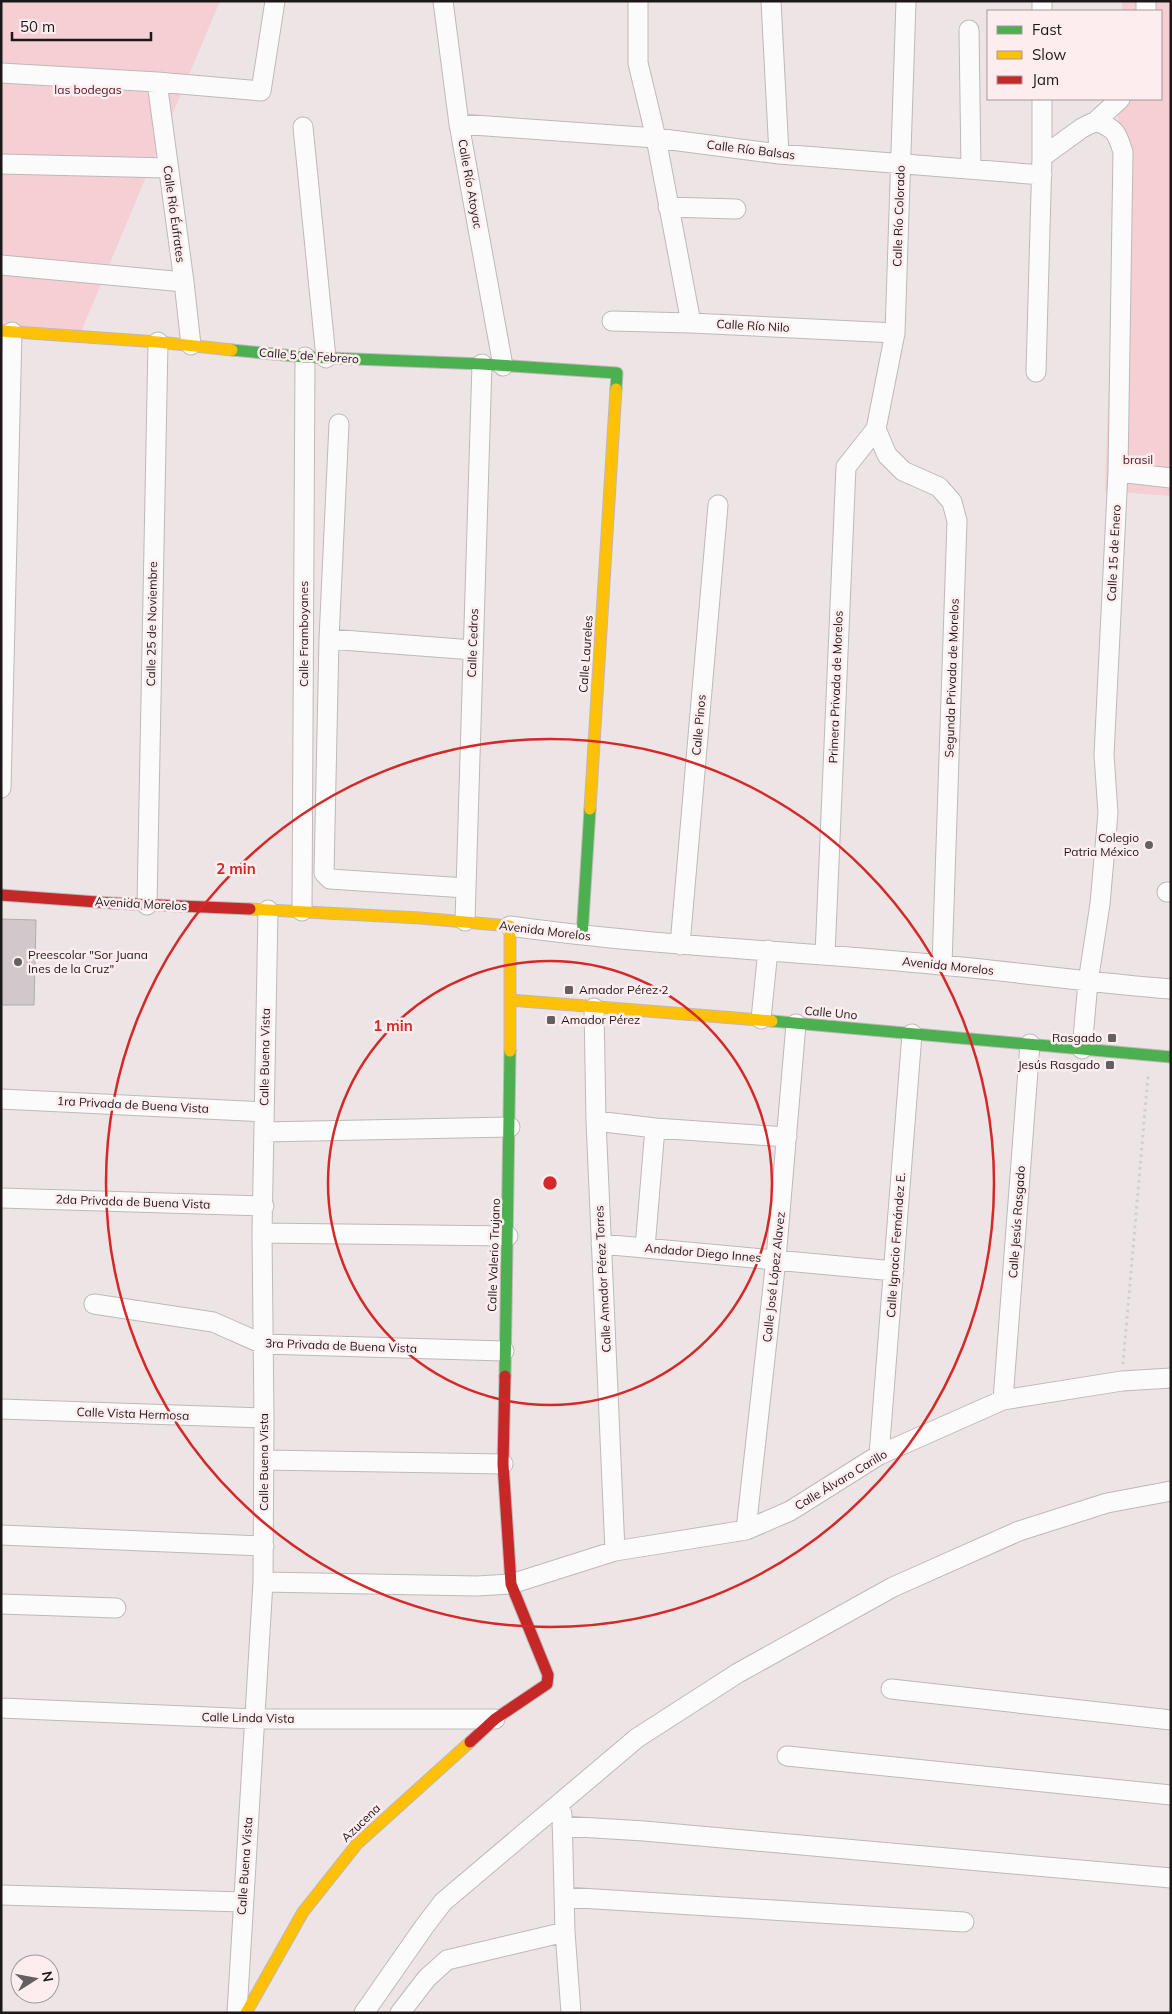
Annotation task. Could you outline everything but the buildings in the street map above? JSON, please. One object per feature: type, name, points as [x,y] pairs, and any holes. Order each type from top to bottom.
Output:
[{"type":"street","points":[[1,73],[261,90],[275,1]]},
{"type":"street","name":"Calle Río Atoyac","points":[[443,1],[460,124],[503,366]]},
{"type":"street","points":[[638,1],[638,63],[656,138],[691,323]]},
{"type":"street","points":[[771,1],[779,154]]},
{"type":"street","name":"Calle Río Colorado","points":[[876,429],[895,333],[906,1]]},
{"type":"street","points":[[969,30],[972,168]]},
{"type":"street","name":"Calle Río Éufrates","points":[[157,82],[191,345]]},
{"type":"street","points":[[1036,372],[1042,100]]},
{"type":"street","points":[[1042,166],[1082,128],[1102,123],[1119,100]]},
{"type":"street","name":"Calle 15 de Enero","points":[[1082,1049],[1088,982],[1100,904],[1108,813],[1104,755],[1118,472],[1122,152],[1117,133],[1102,123]]},
{"type":"street","name":"Calle Río Balsas","points":[[460,124],[656,138],[779,154],[901,163],[972,168],[1042,166]]},
{"type":"street","points":[[303,127],[326,358]]},
{"type":"street","points":[[1,164],[168,168]]},
{"type":"street","points":[[668,208],[736,209]]},
{"type":"street","points":[[1,266],[184,282]]},
{"type":"street","name":"Calle Río Nilo","points":[[612,321],[895,333]]},
{"type":"street","points":[[1,788],[6,331]]},
{"type":"street","name":"Calle 5 de Febrero","points":[[6,331],[158,342],[305,357],[482,364],[617,373]]},
{"type":"street","name":"Calle 25 de Noviembre","points":[[147,905],[158,342]]},
{"type":"street","name":"Calle Framboyanes","points":[[302,911],[305,357]]},
{"type":"street","name":"Calle Cedros","points":[[465,921],[482,364]]},
{"type":"street","name":"Calle Laureles","points":[[582,936],[617,373]]},
{"type":"street","points":[[339,424],[329,640],[324,873],[330,879],[466,888]]},
{"type":"street","name":"Primera Privada de Morelos","points":[[825,955],[846,468],[876,429]]},
{"type":"street","name":"Segunda Privada de Morelos","points":[[876,429],[887,455],[903,471],[939,487],[952,502],[957,521],[942,965]]},
{"type":"street","points":[[1118,472],[1171,478]]},
{"type":"street","name":"Calle Pinos","points":[[680,945],[718,505]]},
{"type":"street","points":[[329,640],[473,650]]},
{"type":"street","name":"Avenida Morelos","points":[[1,896],[465,921],[582,936],[942,965],[1088,982],[1171,989]]},
{"type":"street","name":"Calle Buena Vista","points":[[237,2013],[263,1582],[262,1233],[268,910]]},
{"type":"street","name":"Calle Valerio Trujano","points":[[510,926],[510,1128],[503,1464],[511,1584],[548,1675],[547,1684],[538,1690]]},
{"type":"street","points":[[761,1019],[768,950]]},
{"type":"street","name":"Calle Uno","points":[[510,1000],[594,1008],[761,1019],[796,1024],[1171,1057]]},
{"type":"street","name":"Calle Amador Pérez Torres","points":[[594,1008],[596,1121],[615,1551]]},
{"type":"street","name":"Calle José López Alavez","points":[[746,1530],[776,1260],[796,1024]]},
{"type":"street","name":"Calle Ignacio Fernández E.","points":[[879,1455],[912,1034]]},
{"type":"street","name":"Calle Jesús Rasgado","points":[[1003,1400],[1030,1044]]},
{"type":"street","name":"1ra Privada de Buena Vista","points":[[1,1099],[264,1112]]},
{"type":"street","points":[[596,1121],[655,1128],[787,1137]]},
{"type":"street","points":[[264,1132],[510,1128]]},
{"type":"street","points":[[644,1248],[655,1128]]},
{"type":"street","name":"2da Privada de Buena Vista","points":[[1,1198],[264,1206]]},
{"type":"street","points":[[262,1233],[508,1236]]},
{"type":"street","name":"Andador Diego Innes","points":[[601,1244],[894,1271]]},
{"type":"street","name":"3ra Privada de Buena Vista","points":[[94,1304],[213,1322],[263,1344],[504,1351]]},
{"type":"street","name":"Calle Álvaro Carillo","points":[[263,1582],[477,1586],[511,1584],[615,1551],[746,1530],[790,1511],[879,1455],[1003,1400],[1122,1381],[1171,1378]]},
{"type":"street","name":"Calle Vista Hermosa","points":[[1,1409],[264,1418]]},
{"type":"street","points":[[264,1460],[503,1464]]},
{"type":"street","points":[[364,2013],[443,1902],[637,1738],[738,1673],[893,1587],[1019,1531],[1107,1503],[1171,1491]]},
{"type":"street","points":[[1,1535],[264,1546]]},
{"type":"street","points":[[1,1604],[116,1608]]},
{"type":"street","points":[[891,1689],[1171,1720]]},
{"type":"street","name":"Azucena","points":[[246,2013],[303,1912],[357,1844],[495,1719],[538,1690]]},
{"type":"street","name":"Calle Linda Vista","points":[[1,1708],[256,1719],[495,1719]]},
{"type":"street","points":[[787,1756],[1171,1795]]},
{"type":"street","points":[[562,1802],[565,1932],[571,2013]]},
{"type":"street","points":[[562,1826],[644,1831],[1171,1878]]},
{"type":"street","points":[[1,1895],[243,1902]]},
{"type":"street","points":[[564,1896],[964,1922]]},
{"type":"street","points":[[400,2013],[427,1978],[447,1960],[565,1932]]},
{"type":"path","points":[[1122,1381],[1149,1056]]},
{"type":"green space","name":"las bodegas","points":[[1,1],[220,1],[78,339],[1,331]]},
{"type":"green space","name":"brasil","points":[[1122,1],[1171,1],[1171,496],[1105,491],[1119,100],[1162,100],[1162,10],[1122,10]]},
{"type":"traffic: fast","points":[[232,350],[305,357],[482,364],[617,373],[616,389]]},
{"type":"traffic: fast","points":[[582,936],[590,809]]},
{"type":"traffic: fast","points":[[772,1021],[1171,1057]]},
{"type":"traffic: fast","points":[[505,1376],[510,1051]]},
{"type":"traffic: slow","points":[[1,331],[158,342],[232,350]]},
{"type":"traffic: slow","points":[[590,809],[616,389]]},
{"type":"traffic: slow","points":[[250,909],[420,918],[510,926],[510,1051]]},
{"type":"traffic: slow","points":[[510,1000],[772,1021]]},
{"type":"traffic: slow","points":[[246,2013],[303,1912],[357,1844],[470,1742]]},
{"type":"traffic: jam","points":[[1,895],[111,903],[250,909]]},
{"type":"traffic: jam","points":[[470,1742],[495,1719],[547,1684],[548,1675],[511,1584],[503,1464],[505,1376]]},
{"type":"place","name":"Colegio Patria México","points":[[1149,845]]},
{"type":"place","name":"Preescolar \"Sor Juana Ines de la Cruz\"","points":[[18,962]]},
{"type":"place","name":"Amador Pérez 2","points":[[569,990]]},
{"type":"place","name":"Amador Pérez","points":[[551,1020]]},
{"type":"place","name":"Rasgado","points":[[1112,1038]]},
{"type":"place","name":"Jesús Rasgado","points":[[1110,1065]]}]
